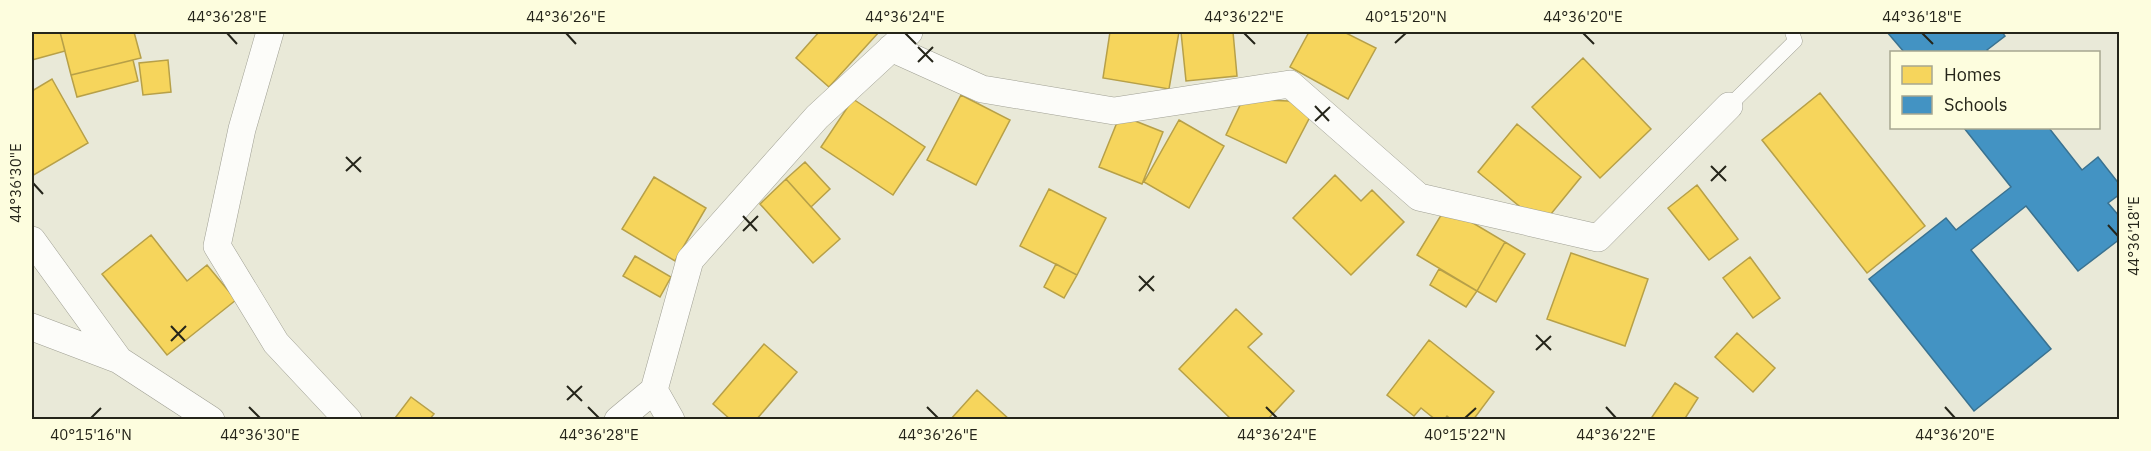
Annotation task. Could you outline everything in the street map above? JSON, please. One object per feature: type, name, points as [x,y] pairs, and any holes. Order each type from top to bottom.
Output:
[{"type":"street","points":[[270,32],[242,129],[217,246],[276,343],[348,420]]},
{"type":"street","points":[[618,420],[654,390],[690,260],[817,117],[900,40],[982,89],[1114,111],[1290,84],[1419,197],[1598,238],[1730,106]]},
{"type":"street","points":[[32,240],[119,360]]},
{"type":"street","points":[[32,327],[119,360],[211,420]]},
{"type":"street","points":[[654,390],[671,420]]},
{"type":"lane","points":[[1730,106],[1795,41],[1792,32]]},
{"type":"building: Homes","points":[[32,32],[60,32],[65,51],[32,60]]},
{"type":"building: Homes","points":[[60,32],[134,32],[141,58],[71,75]]},
{"type":"building: Homes","points":[[819,32],[879,32],[829,87],[796,58]]},
{"type":"building: Homes","points":[[1110,32],[1179,32],[1169,89],[1103,78]]},
{"type":"building: Homes","points":[[1181,32],[1233,32],[1237,76],[1186,81]]},
{"type":"building: Homes","points":[[1309,32],[1344,32],[1376,48],[1348,99],[1290,67]]},
{"type":"building: Homes","points":[[1583,58],[1651,129],[1600,178],[1532,107]]},
{"type":"building: Homes","points":[[133,60],[138,81],[77,97],[71,75]]},
{"type":"building: Homes","points":[[168,60],[171,92],[143,95],[139,63]]},
{"type":"building: Homes","points":[[52,79],[88,143],[32,176],[32,91]]},
{"type":"building: Homes","points":[[1820,93],[1925,226],[1867,273],[1762,140]]},
{"type":"building: Homes","points":[[961,95],[1010,120],[976,185],[927,160]]},
{"type":"building: Homes","points":[[853,99],[925,147],[893,195],[821,147]]},
{"type":"building: Homes","points":[[1243,99],[1289,101],[1312,113],[1286,163],[1226,135]]},
{"type":"building: Homes","points":[[1120,115],[1163,132],[1142,184],[1099,167]]},
{"type":"building: Homes","points":[[1179,120],[1224,146],[1189,208],[1144,182]]},
{"type":"building: Homes","points":[[1517,124],[1581,177],[1542,225],[1478,172]]},
{"type":"building: Homes","points":[[805,162],[830,189],[811,207],[786,179]]},
{"type":"building: Homes","points":[[1335,175],[1361,201],[1372,190],[1404,222],[1351,275],[1293,218]]},
{"type":"building: Homes","points":[[654,177],[706,208],[675,261],[622,229]]},
{"type":"building: Homes","points":[[786,179],[840,239],[813,263],[760,204]]},
{"type":"building: Homes","points":[[1697,185],[1738,239],[1709,260],[1668,208]]},
{"type":"building: Homes","points":[[1049,189],[1106,218],[1077,275],[1020,246]]},
{"type":"building: Homes","points":[[1446,207],[1505,242],[1477,291],[1417,255]]},
{"type":"building: Homes","points":[[151,235],[187,281],[207,265],[236,300],[167,355],[102,274]]},
{"type":"building: Homes","points":[[1505,242],[1525,254],[1496,302],[1477,291]]},
{"type":"building: Homes","points":[[1571,253],[1648,279],[1625,346],[1547,319]]},
{"type":"building: Homes","points":[[635,256],[671,277],[660,297],[623,276]]},
{"type":"building: Homes","points":[[1750,257],[1780,298],[1753,318],[1723,278]]},
{"type":"building: Homes","points":[[1056,264],[1077,275],[1064,298],[1044,287]]},
{"type":"building: Homes","points":[[1439,269],[1477,291],[1466,307],[1430,285]]},
{"type":"building: Homes","points":[[1236,309],[1262,334],[1248,347],[1294,391],[1267,420],[1232,420],[1179,369]]},
{"type":"building: Homes","points":[[1737,333],[1775,368],[1753,392],[1715,357]]},
{"type":"building: Homes","points":[[1429,340],[1494,392],[1473,420],[1452,420],[1447,416],[1444,420],[1436,420],[1421,408],[1414,416],[1387,395]]},
{"type":"building: Homes","points":[[764,344],[797,372],[756,420],[731,420],[713,404]]},
{"type":"building: Homes","points":[[1675,383],[1698,398],[1684,420],[1650,420]]},
{"type":"building: Homes","points":[[977,390],[1010,420],[950,420]]},
{"type":"building: Homes","points":[[411,397],[434,414],[429,420],[395,418]]},
{"type":"building: Schools","points":[[1887,32],[2002,32],[2005,36],[1988,51],[1903,51]]},
{"type":"building: Schools","points":[[1965,129],[2050,129],[2082,170],[2098,157],[2120,185],[2120,194],[2108,203],[2120,217],[2120,239],[2078,271],[2026,206],[1971,250],[2051,349],[1974,411],[1869,279],[1946,218],[1956,230],[2011,187]]}]
